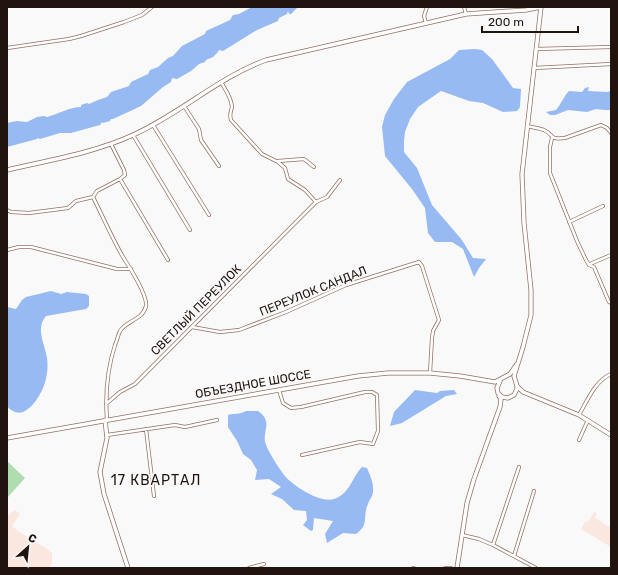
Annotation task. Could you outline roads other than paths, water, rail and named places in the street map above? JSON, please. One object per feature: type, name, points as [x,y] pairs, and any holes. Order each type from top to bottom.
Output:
[{"type":"main road","points":[[7,170],[89,150],[133,135],[153,125],[239,71],[266,60],[466,14],[541,7],[522,174],[531,302],[529,325],[514,376],[517,386],[523,392],[579,415],[611,435]]},
{"type":"main road","points":[[517,364],[510,374],[502,379],[497,388],[498,392],[505,398],[523,394],[529,395]]},
{"type":"main road","name":"ОБЪЕЗДНОЕ ШОССЕ","points":[[7,438],[358,376],[388,373],[430,373],[495,382],[502,379]]},
{"type":"main road","points":[[502,379],[510,378],[515,381]]},
{"type":"main road","points":[[457,568],[463,519],[469,494],[500,407],[501,399],[498,392],[494,385],[488,381]]},
{"type":"main road","points":[[500,407],[505,400],[513,396],[516,392],[517,386]]},
{"type":"main road","points":[[106,420],[106,435],[100,472],[104,494],[128,568]]},
{"type":"street","points":[[7,48],[81,36],[142,15],[152,7]]},
{"type":"street","points":[[426,23],[424,16],[427,7]]},
{"type":"street","points":[[464,7],[466,14]]},
{"type":"street","points":[[536,49],[611,47]]},
{"type":"street","points":[[534,68],[611,64]]},
{"type":"street","points":[[221,82],[231,102],[232,107],[229,115],[231,120],[262,154],[278,162],[285,168],[288,179],[305,190],[316,202]]},
{"type":"street","points":[[183,105],[199,129],[201,140],[219,166]]},
{"type":"street","points":[[153,125],[209,215]]},
{"type":"street","points":[[527,126],[546,131],[552,138],[565,138],[601,125],[607,128],[611,133]]},
{"type":"street","points":[[133,135],[190,230]]},
{"type":"street","points":[[552,138],[550,147],[550,173],[576,241],[589,264],[594,267],[611,303]]},
{"type":"street","points":[[7,210],[11,212],[29,213],[68,208],[76,202],[93,198],[97,191],[120,180],[125,175],[125,172],[111,143]]},
{"type":"street","points":[[278,162],[304,159],[314,167]]},
{"type":"street","points":[[120,180],[168,260]]},
{"type":"street","name":"СВЕТЛЫЙ ПЕРЕУЛОК","points":[[106,404],[120,392],[135,384],[316,202],[327,197],[340,180]]},
{"type":"street","points":[[93,198],[124,258],[132,269],[144,296],[146,305],[143,312],[137,319],[123,327],[120,331],[112,354],[108,372],[106,420]]},
{"type":"street","points":[[569,222],[603,206]]},
{"type":"street","points":[[7,250],[19,247],[31,247],[117,269],[132,269]]},
{"type":"street","points":[[589,264],[611,255]]},
{"type":"street","name":"ПЕРЕУЛОК САНДАЛ","points":[[192,327],[220,332],[239,330],[286,312],[346,285],[419,262],[422,266],[439,320],[433,331],[430,373]]},
{"type":"street","points":[[579,415],[592,393],[604,377],[611,374]]},
{"type":"street","points":[[279,390],[283,403],[292,408],[365,392],[372,392],[377,395],[378,431],[373,444],[360,442],[302,455]]},
{"type":"street","points":[[106,435],[175,425],[185,427],[217,420]]},
{"type":"street","points":[[579,440],[588,420]]},
{"type":"street","points":[[146,429],[154,496]]},
{"type":"street","points":[[493,545],[519,467]]},
{"type":"street","points":[[514,556],[534,491]]},
{"type":"street","points":[[461,535],[478,539],[493,545],[536,568]]},
{"type":"street","points":[[249,568],[264,564]]},
{"type":"street","points":[[445,568],[451,568]]},
{"type":"water","points":[[252,7],[298,7],[291,14],[289,14],[288,11],[287,14],[279,18],[278,21],[257,30],[223,51],[219,50],[213,57],[199,64],[191,71],[177,79],[172,78],[171,82],[141,106],[111,119],[110,121],[102,122],[100,125],[71,133],[60,133],[7,147],[7,123],[17,121],[27,122],[37,117],[47,117],[68,109],[81,107],[81,105],[87,103],[89,104],[107,97],[111,92],[129,86],[131,82],[148,74],[150,70],[158,67],[168,58],[173,56],[182,46],[205,34],[206,31],[230,20],[233,15],[239,14]]},
{"type":"water","points":[[459,50],[482,50],[492,59],[513,88],[521,89],[520,107],[517,111],[503,112],[483,103],[469,101],[441,91],[418,107],[410,119],[405,132],[404,141],[404,152],[417,168],[432,205],[462,240],[473,258],[486,259],[474,277],[463,249],[452,242],[435,242],[428,233],[425,208],[412,189],[385,156],[382,127],[385,115],[394,99],[407,82],[450,59]]},
{"type":"water","points":[[589,87],[588,91],[611,91],[611,110],[596,109],[587,112],[568,110],[555,115],[550,115],[546,112],[556,110],[569,91],[582,92],[585,88]]},
{"type":"water","points":[[51,291],[61,294],[67,292],[86,294],[89,296],[89,306],[86,309],[46,316],[41,326],[47,358],[47,374],[44,385],[31,407],[21,413],[12,411],[7,406],[7,307],[16,309],[26,297]]},
{"type":"water","points":[[415,390],[437,393],[440,391],[454,390],[457,394],[446,396],[402,423],[390,426],[394,412]]},
{"type":"water","points":[[246,411],[258,411],[263,415],[266,422],[265,442],[272,457],[287,478],[299,488],[310,494],[329,500],[339,497],[344,493],[362,467],[367,468],[372,483],[373,492],[366,509],[363,527],[356,534],[343,533],[327,543],[325,534],[333,521],[314,518],[313,530],[311,531],[303,525],[307,520],[306,511],[294,510],[282,499],[271,494],[281,487],[269,479],[255,480],[257,470],[251,460],[243,454],[228,427],[228,415]]},
{"type":"district","name":"17 КВАРТАЛ","points":[[156,480]]}]
